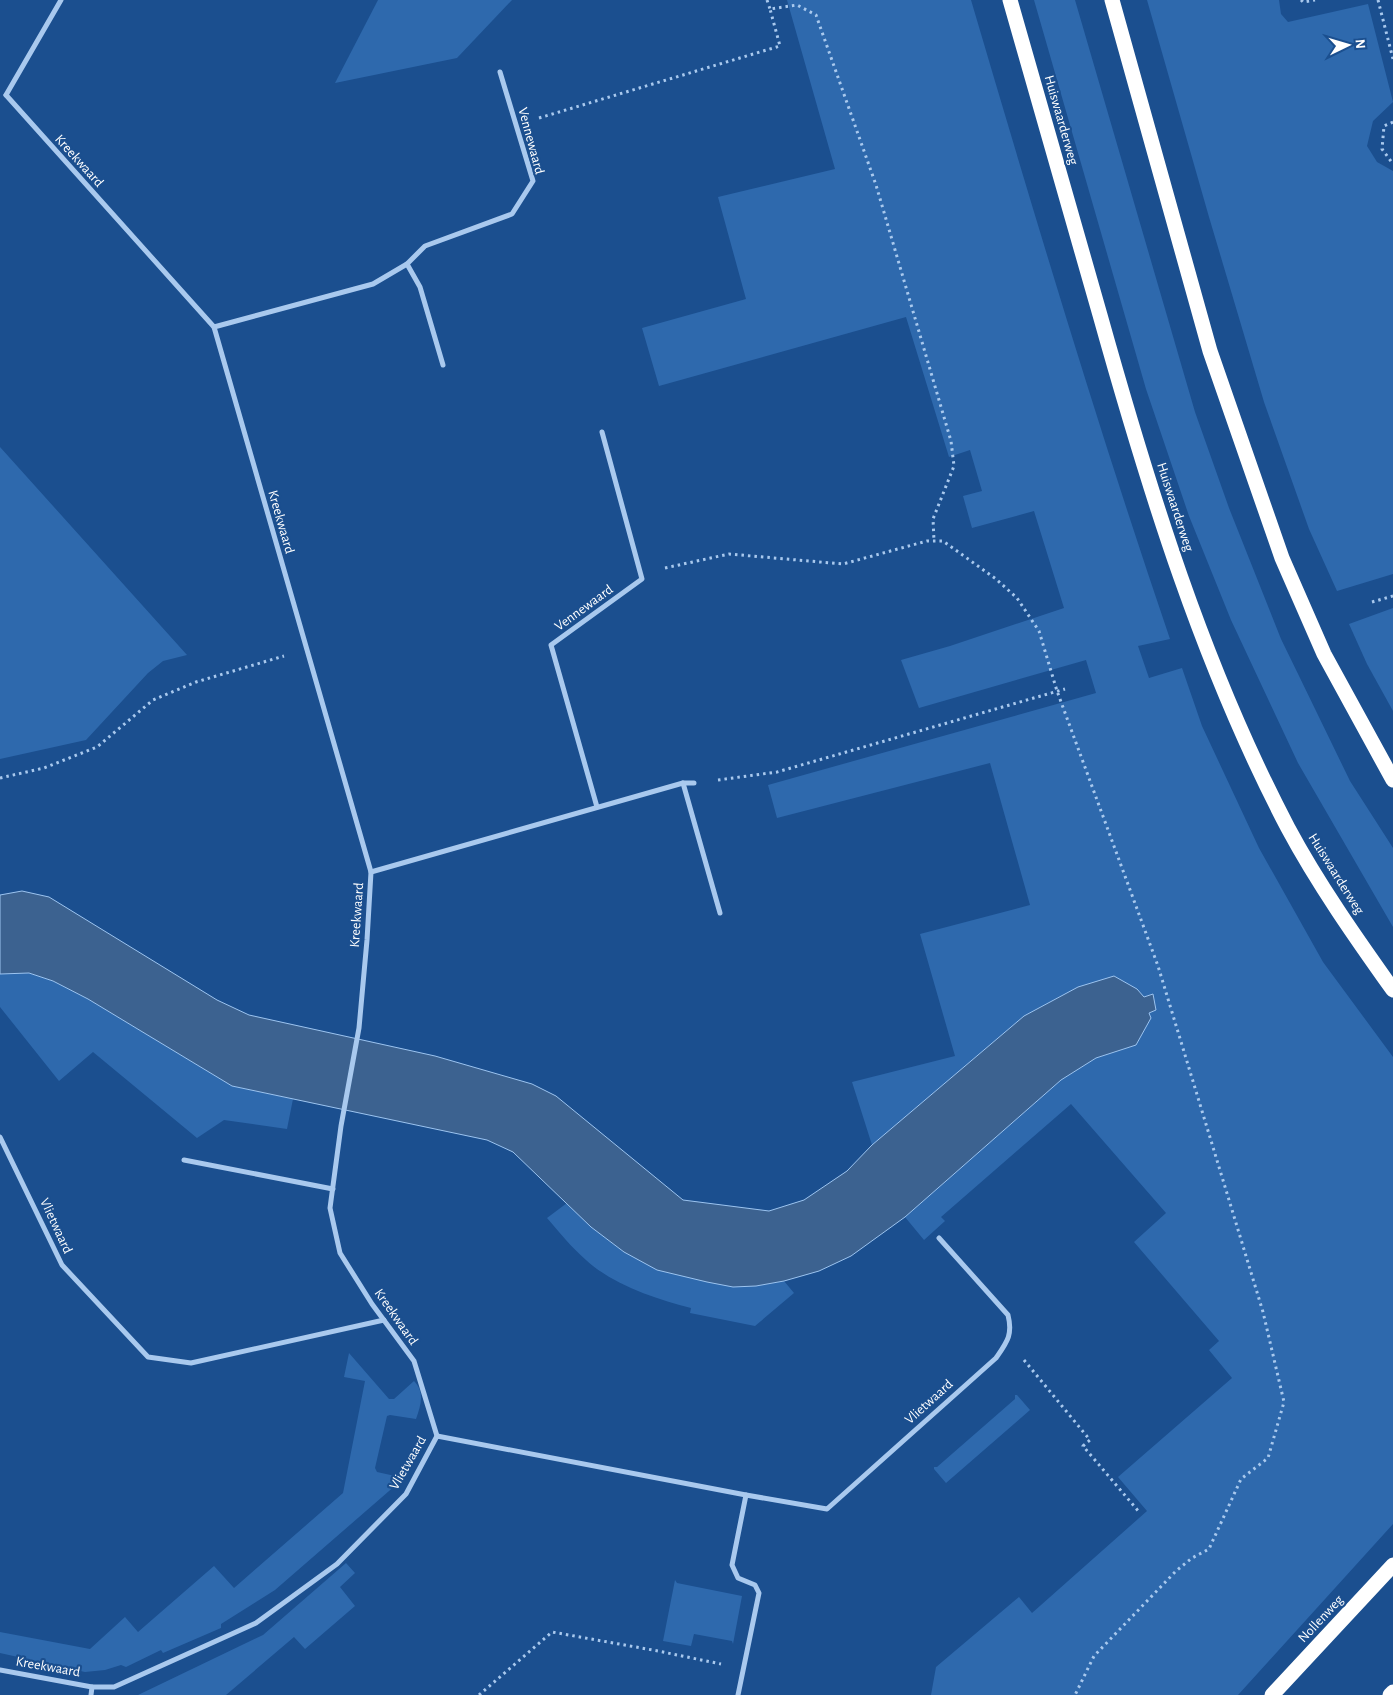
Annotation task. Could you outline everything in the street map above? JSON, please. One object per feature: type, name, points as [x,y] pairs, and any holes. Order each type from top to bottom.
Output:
[{"type":"highway","name":"Huiswaarderweg","points":[[1010,0],[1116,373],[1154,497],[1194,613],[1236,718],[1264,781],[1290,831],[1329,896],[1393,990]]},
{"type":"highway","points":[[1112,0],[1210,351],[1282,558],[1324,654],[1393,780]]},
{"type":"highway","name":"Nollenweg","points":[[1272,1695],[1393,1564]]},
{"type":"street","points":[[3,96],[61,0]]},
{"type":"street","name":"Vennewaard","points":[[214,327],[374,284],[407,264],[425,246],[512,214],[533,181],[500,72]]},
{"type":"street","name":"Kreekwaard","points":[[3,96],[214,327],[371,872],[359,1028],[341,1126],[330,1208],[340,1253],[384,1320],[414,1361],[437,1436]]},
{"type":"street","points":[[407,264],[420,287],[443,365]]},
{"type":"street","points":[[602,432],[640,573]]},
{"type":"street","name":"Vennewaard","points":[[597,807],[551,645],[642,579],[640,573]]},
{"type":"street","points":[[683,783],[720,913]]},
{"type":"street","points":[[371,872],[683,783],[694,783]]},
{"type":"street","name":"Vlietwaard","points":[[0,1137],[62,1265],[148,1357],[191,1363],[384,1320]]},
{"type":"street","points":[[184,1160],[333,1188]]},
{"type":"street","points":[[939,1238],[1008,1315],[1011,1326],[1008,1340]]},
{"type":"street","name":"Vlietwaard","points":[[92,1686],[114,1687],[256,1623],[337,1564],[406,1494],[437,1436],[827,1509],[996,1358],[1008,1340]]},
{"type":"street","points":[[738,1695],[759,1593],[755,1585],[738,1578],[732,1565],[746,1495]]},
{"type":"street","name":"Kreekwaard","points":[[0,1670],[92,1686]]},
{"type":"street","points":[[91,1695],[92,1686]]},
{"type":"path","points":[[516,125],[780,46],[768,0]]},
{"type":"path","points":[[1301,0],[1303,2],[1316,0]]},
{"type":"path","points":[[1378,0],[1393,59]]},
{"type":"path","points":[[770,10],[797,6],[816,14],[876,185],[951,441],[954,466],[933,519],[934,541]]},
{"type":"path","points":[[1393,122],[1384,126],[1382,149],[1393,164]]},
{"type":"path","points":[[640,573],[729,554],[843,564],[927,541],[943,541],[996,579],[1017,598],[1039,631],[1058,690],[1158,966],[1263,1312],[1284,1402],[1268,1458],[1241,1479],[1209,1548],[1192,1558],[1176,1571],[1094,1656],[1075,1695]]},
{"type":"path","points":[[1372,602],[1393,596]]},
{"type":"path","points":[[0,778],[44,768],[97,747],[154,700],[196,682],[306,649]]},
{"type":"path","points":[[694,783],[777,772],[1065,689]]},
{"type":"path","points":[[1008,1340],[1090,1440],[1083,1446],[1140,1514]]},
{"type":"path","points":[[479,1695],[552,1632],[743,1668]]},
{"type":"shaded area","points":[[378,0],[512,0],[457,58],[335,83]]},
{"type":"shaded area","points":[[787,0],[971,0],[1067,321],[1170,639],[1138,646],[1149,678],[1182,668],[1202,726],[1259,848],[1323,962],[1393,1057],[1393,1524],[1238,1695],[931,1695],[936,1667],[1019,1597],[1032,1613],[1147,1511],[1118,1477],[1232,1378],[1209,1350],[1219,1341],[1134,1242],[1166,1213],[1071,1104],[941,1217],[945,1221],[924,1240],[905,1217],[1061,1080],[1096,1058],[1136,1045],[1154,1002],[1153,994],[1144,997],[1137,989],[1078,987],[1024,1016],[872,1145],[852,1082],[955,1056],[920,934],[1030,905],[990,763],[777,818],[768,785],[1096,693],[1086,660],[919,708],[901,660],[950,646],[1064,608],[1034,511],[972,528],[963,496],[982,491],[970,450],[949,457],[906,317],[659,386],[642,328],[746,299],[718,197],[835,169]]},
{"type":"shaded area","points":[[1034,0],[1075,0],[1195,412],[1229,508],[1281,639],[1350,781],[1393,848],[1393,927],[1298,763],[1231,620],[1189,516],[1146,389]]},
{"type":"shaded area","points":[[1147,0],[1279,0],[1281,14],[1288,22],[1368,4],[1393,102],[1373,121],[1367,146],[1377,162],[1393,171],[1393,574],[1337,591],[1309,529],[1264,402]]},
{"type":"shaded area","points":[[0,447],[187,655],[163,661],[148,673],[86,740],[0,759]]},
{"type":"shaded area","points":[[1393,608],[1393,711],[1367,664],[1349,624]]},
{"type":"shaded area","points":[[22,891],[49,897],[217,1000],[249,1015],[435,1056],[532,1084],[556,1096],[683,1200],[769,1211],[804,1200],[847,1171],[872,1145],[1024,1016],[1078,987],[1114,976],[1137,989],[1144,997],[1153,994],[1156,1010],[1149,1013],[1151,1018],[1136,1045],[1096,1058],[1061,1080],[905,1217],[851,1256],[819,1271],[784,1281],[756,1286],[733,1287],[657,1270],[624,1252],[591,1227],[513,1152],[487,1140],[232,1086],[88,999],[53,981],[29,973],[0,974],[0,895]]},
{"type":"shaded area","points":[[29,973],[53,981],[88,999],[232,1086],[293,1099],[287,1129],[224,1120],[197,1138],[93,1052],[59,1081],[0,1007],[0,974]]},
{"type":"shaded area","points":[[567,1203],[591,1227],[624,1252],[756,1286],[784,1281],[794,1293],[755,1326],[690,1313],[691,1308],[622,1284],[586,1260],[547,1218]]},
{"type":"shaded area","points":[[349,1353],[389,1399],[394,1399],[414,1381],[420,1390],[420,1404],[416,1419],[387,1416],[375,1468],[377,1472],[404,1478],[275,1590],[221,1624],[221,1628],[163,1653],[161,1650],[126,1667],[121,1665],[105,1670],[85,1672],[0,1653],[0,1632],[90,1649],[125,1617],[138,1632],[214,1566],[234,1588],[343,1493],[365,1381],[344,1377]]},
{"type":"shaded area","points":[[1015,1395],[1030,1410],[946,1483],[934,1467],[937,1467],[1015,1399]]},
{"type":"shaded area","points":[[346,1563],[355,1573],[340,1587],[355,1606],[305,1649],[294,1637],[226,1695],[138,1695],[263,1635]]},
{"type":"shaded area","points":[[675,1580],[677,1583],[742,1596],[733,1644],[732,1641],[694,1634],[691,1646],[663,1641]]}]
